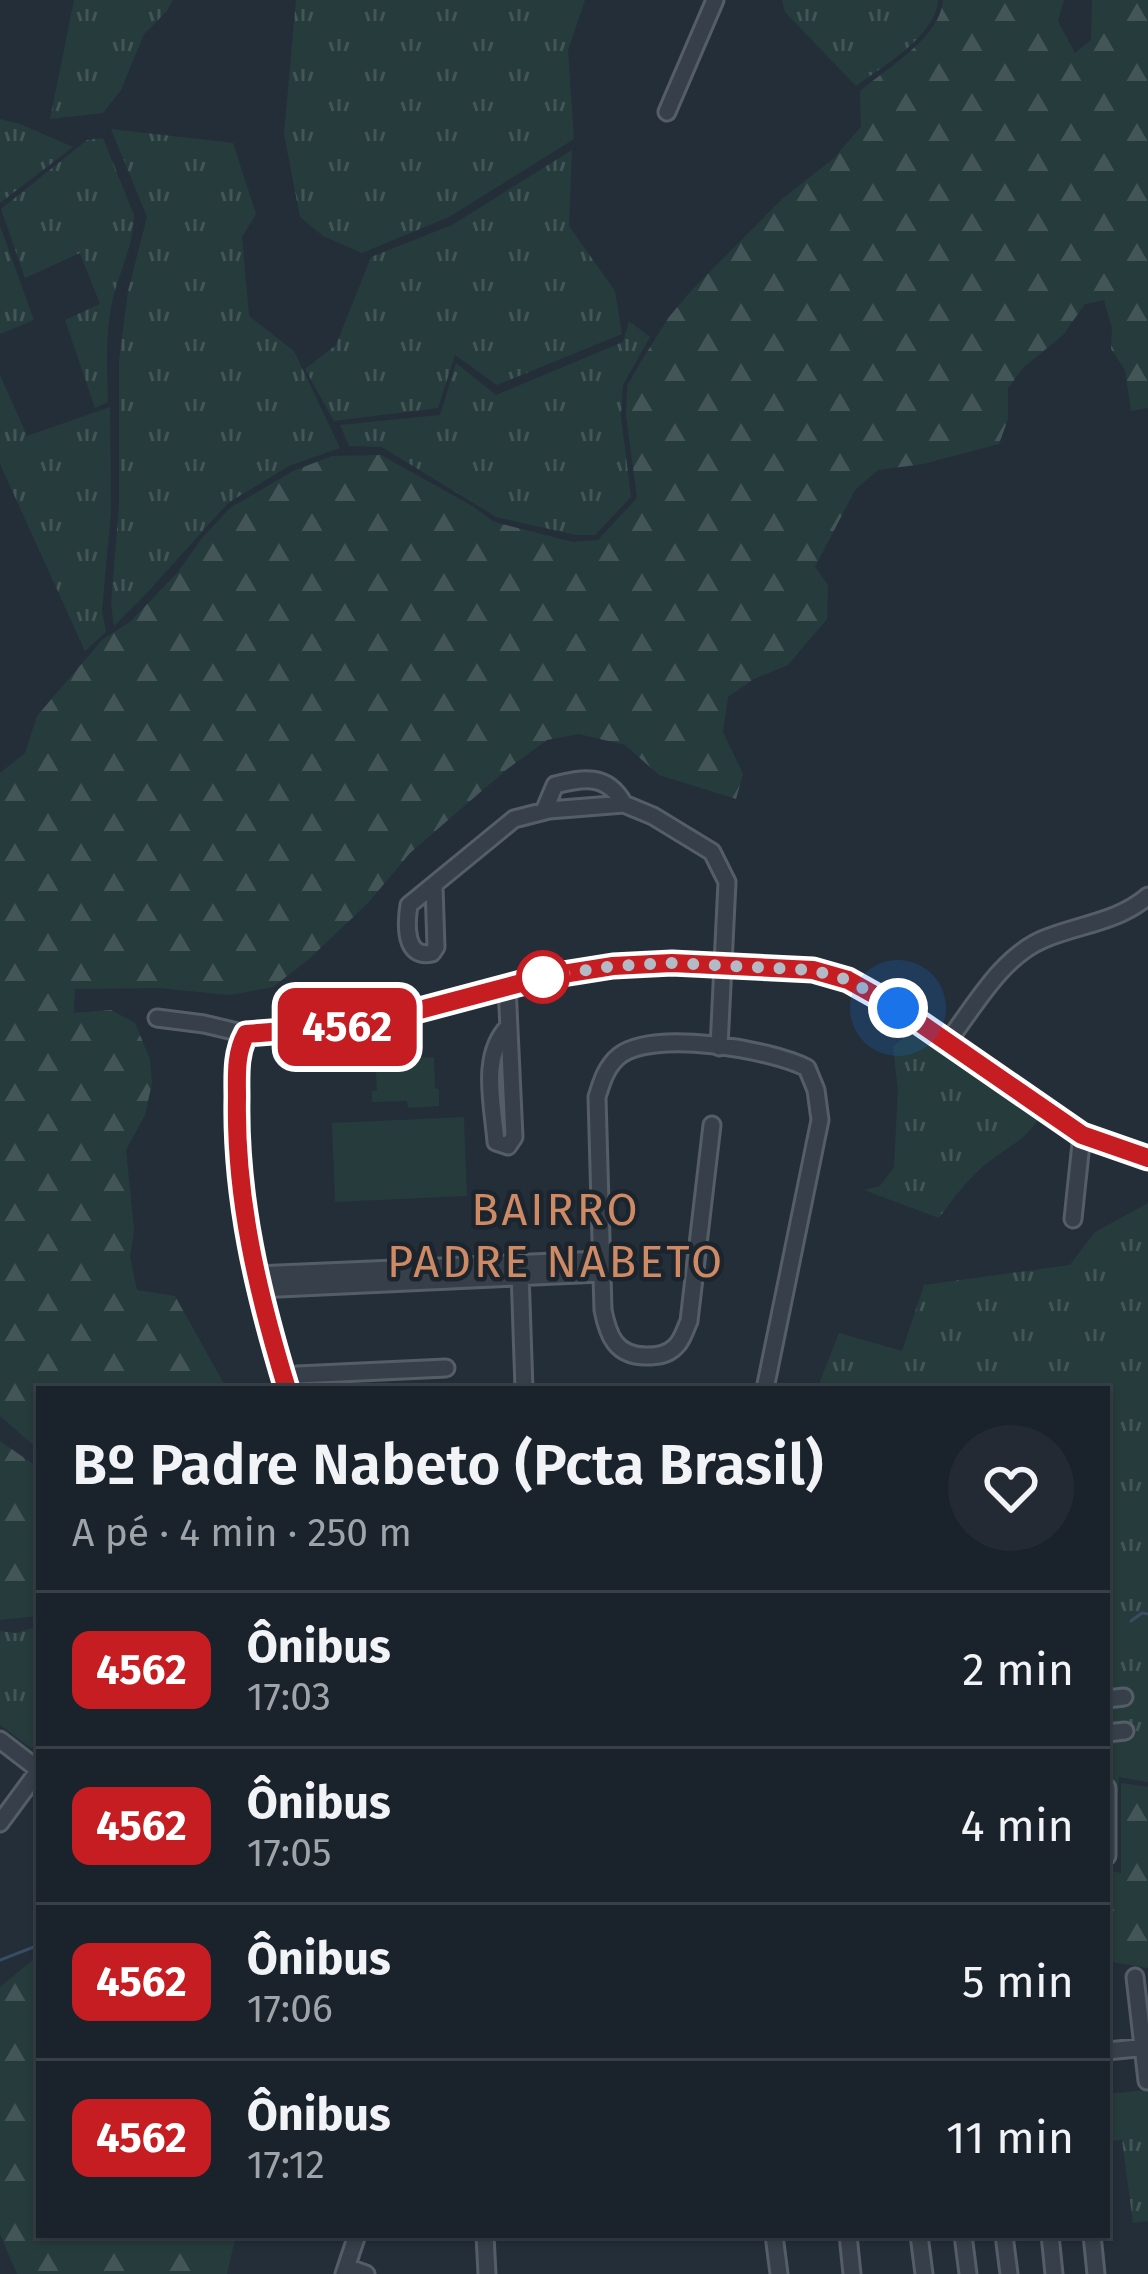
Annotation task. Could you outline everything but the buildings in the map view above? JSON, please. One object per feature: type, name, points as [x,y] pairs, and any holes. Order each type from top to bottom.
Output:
[{"type":"street","points":[[667,112],[715,0]]},
{"type":"street","points":[[544,811],[555,784],[586,777],[606,784],[623,804]]},
{"type":"street","points":[[434,886],[514,819],[544,811],[623,804],[653,816],[712,852],[727,882],[719,1047]]},
{"type":"street","points":[[948,1041],[1000,972],[1024,950],[1118,916],[1148,896]]},
{"type":"street","points":[[157,1018],[246,1034],[363,1025],[556,974],[613,966],[672,963],[813,970],[861,986],[1082,1135],[1148,1158]]},
{"type":"street","points":[[507,986],[509,1026],[514,1137],[508,1146],[496,1142],[490,1070],[497,1038],[509,1026]]},
{"type":"street","points":[[246,1034],[239,1046],[236,1136],[244,1219],[286,1385],[297,1375],[446,1368]]},
{"type":"street","points":[[712,1125],[689,1321],[679,1345],[667,1353],[634,1355],[619,1349],[607,1332],[597,1097],[605,1071],[621,1054],[645,1043],[681,1042],[786,1057],[807,1067],[820,1120],[766,1386]]},
{"type":"street","points":[[1073,1219],[1082,1135]]},
{"type":"street","points":[[257,1282],[601,1267]]},
{"type":"street","points":[[520,1270],[524,1386]]},
{"type":"street","points":[[1110,1733],[1125,1731]]},
{"type":"street","points":[[0,1740],[36,1768]]},
{"type":"street","points":[[0,1823],[36,1774]]},
{"type":"street","points":[[1135,1977],[1147,2080]]},
{"type":"street","points":[[1110,2051],[1146,2047]]},
{"type":"street","points":[[356,2238],[345,2270],[366,2274]]},
{"type":"street","points":[[485,2238],[487,2274]]},
{"type":"street","points":[[774,2238],[779,2274]]},
{"type":"street","points":[[848,2238],[852,2274]]},
{"type":"street","points":[[919,2238],[924,2274]]},
{"type":"street","points":[[963,2238],[968,2274]]},
{"type":"street","points":[[1004,2238],[1009,2274]]},
{"type":"street","points":[[1050,2238],[1054,2274]]},
{"type":"street","points":[[1092,2238],[1096,2274]]},
{"type":"green space","points":[[74,0],[173,0],[144,34],[121,90],[103,113],[50,119]]},
{"type":"green space","points":[[296,0],[585,0],[568,50],[574,139],[449,217],[362,253],[323,236],[300,217],[284,134]]},
{"type":"green space","points":[[782,0],[938,0],[918,38],[856,86],[785,12]]},
{"type":"green space","points":[[943,0],[1064,0],[1058,21],[1075,53],[1091,40],[1092,0],[1148,0],[1148,408],[1131,411],[1125,370],[1111,349],[1112,328],[1104,300],[1085,304],[1063,335],[1024,367],[1008,388],[1008,419],[999,444],[878,470],[855,490],[815,567],[828,585],[827,619],[788,665],[754,679],[728,697],[723,732],[743,774],[736,799],[659,775],[625,745],[579,734],[547,740],[410,853],[368,903],[273,987],[230,995],[158,988],[75,989],[74,1013],[111,1010],[135,1023],[150,1059],[152,1083],[145,1115],[126,1150],[134,1230],[130,1257],[137,1290],[175,1296],[225,1386],[36,1386],[36,1447],[0,1416],[0,773],[25,753],[37,716],[102,640],[131,621],[230,508],[293,471],[332,456],[381,455],[494,522],[573,542],[598,540],[637,498],[627,386],[669,317],[782,199],[833,159],[861,127],[860,91],[923,39],[940,14]]},
{"type":"green space","points":[[0,119],[73,147],[0,203]]},
{"type":"green space","points":[[111,129],[233,143],[256,214],[242,237],[249,316],[294,351],[340,448],[289,466],[228,503],[114,626],[119,360],[128,291],[147,217]]},
{"type":"green space","points":[[103,138],[134,215],[110,311],[108,402],[95,408],[65,320],[100,304],[80,253],[25,278],[1,209],[87,140]]},
{"type":"green space","points":[[572,150],[569,226],[615,291],[622,334],[497,385],[455,355],[438,408],[334,421],[305,369],[336,345],[371,257],[452,225]]},
{"type":"green space","points":[[0,226],[34,320],[0,334]]},
{"type":"green space","points":[[629,321],[650,337],[623,385],[621,416],[631,497],[595,535],[496,517],[382,447],[349,446],[340,425],[440,415],[456,363],[496,395],[623,342]]},
{"type":"green space","points":[[0,375],[27,436],[110,407],[111,512],[102,610],[106,632],[85,651],[0,464]]},
{"type":"green space","points":[[905,1036],[920,1036],[1039,1118],[1023,1137],[971,1178],[939,1218],[864,1190],[880,1186],[894,1167],[898,1090],[893,1047]]},
{"type":"green space","points":[[434,1057],[439,1106],[408,1108],[407,1101],[372,1102],[372,1091],[377,1090],[375,1058]]},
{"type":"green space","points":[[464,1117],[467,1196],[335,1202],[332,1123]]},
{"type":"green space","points":[[1148,1203],[1148,1782],[1119,1777],[1117,1806],[1110,1805],[1110,1386],[818,1386],[839,1333],[902,1351],[924,1285],[1070,1265],[1095,1232]]},
{"type":"green space","points":[[0,1441],[36,1466],[36,1616],[0,1620]]},
{"type":"green space","points":[[36,1627],[36,1746],[31,1748],[0,1725],[0,1631],[16,1633]]},
{"type":"green space","points":[[1121,1783],[1148,1787],[1148,1968],[1110,1962],[1110,1871],[1121,1873]]},
{"type":"green space","points":[[36,1957],[36,2238],[235,2238],[227,2274],[17,2274],[0,2234],[0,1987]]},
{"type":"green space","points":[[1148,2090],[1148,2221],[1133,2223],[1122,2140],[1110,2141],[1110,2094]]},
{"type":"waterway","points":[[1131,1621],[1148,1614]]},
{"type":"waterway","points":[[0,1960],[36,1946]]},
{"type":"bus line","name":"4562","points":[[286,1386],[244,1219],[236,1136],[239,1046],[246,1034],[363,1025],[586,969],[672,963],[813,970],[848,980],[898,1008],[1082,1135],[1148,1158]]},
{"type":"district","name":"BAIRRO PADRE NABETO","points":[[556,1236]]},
{"type":"route","points":[[543,977],[672,963],[813,970],[848,980],[898,1008]]}]
